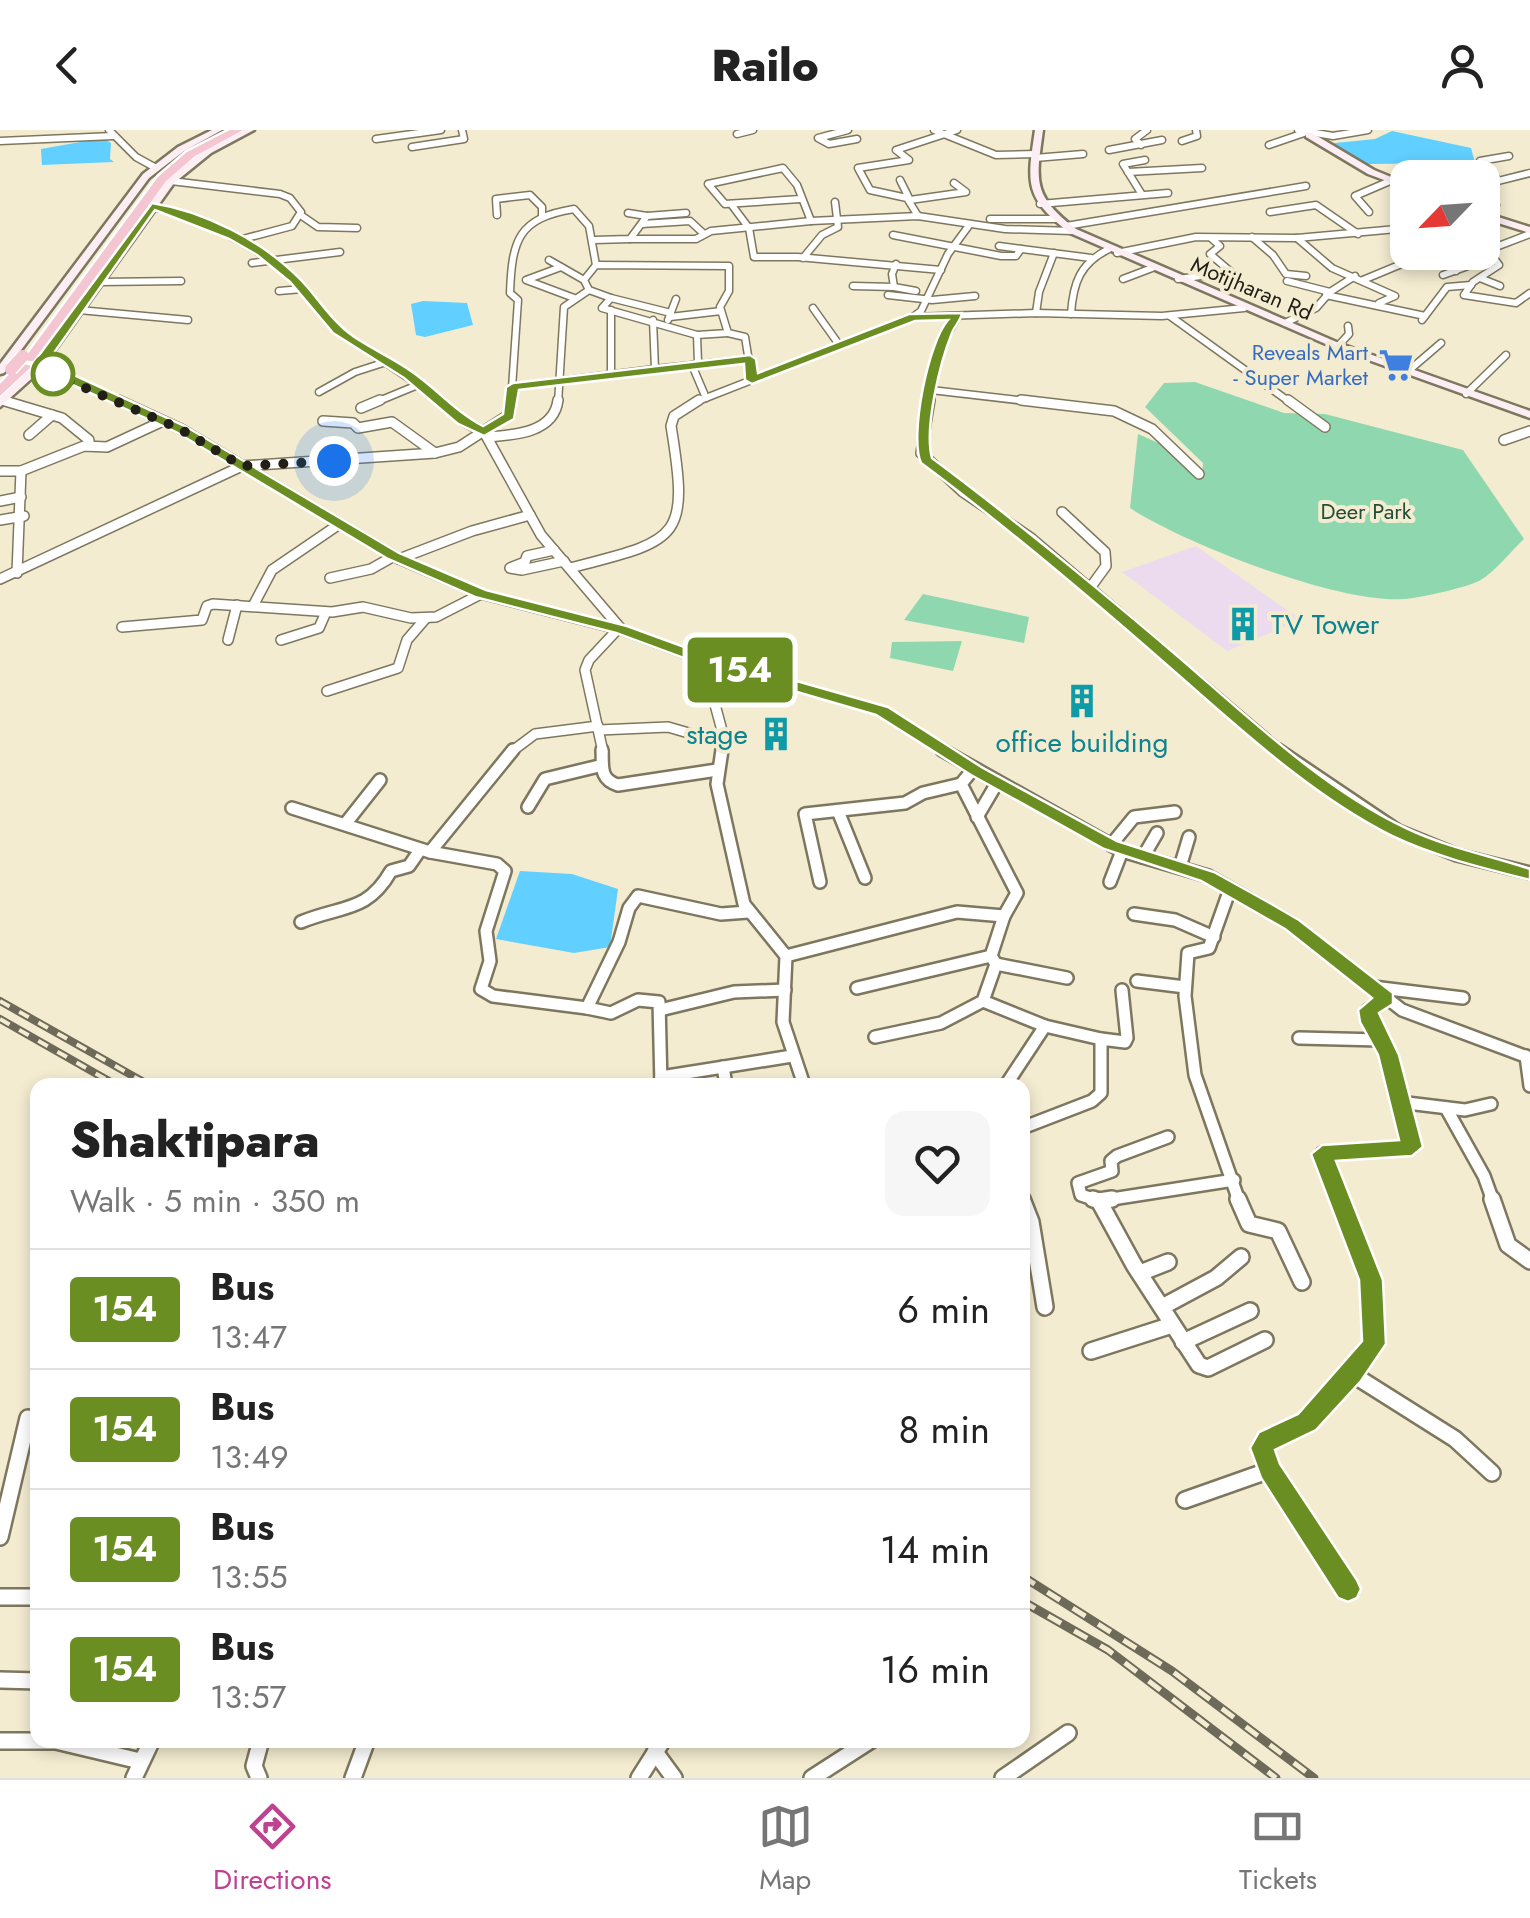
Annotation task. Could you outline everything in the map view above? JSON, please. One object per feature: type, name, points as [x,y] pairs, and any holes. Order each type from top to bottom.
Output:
[{"type":"highway","points":[[2,399],[163,169],[199,144],[229,130]]},
{"type":"highway","points":[[0,380],[171,171],[201,148],[238,130]]},
{"type":"main road","points":[[0,371],[5,357],[137,187],[156,168],[218,130]]},
{"type":"main road","points":[[2,399],[36,369],[171,180],[208,151],[250,130]]},
{"type":"main road","points":[[1039,130],[1032,182],[1040,204]]},
{"type":"main road","points":[[1305,132],[1390,181]]},
{"type":"main road","name":"Motijharan Rd","points":[[1040,204],[1066,225],[1113,251],[1244,308],[1406,373],[1530,416]]},
{"type":"main road","points":[[1500,220],[1530,232]]},
{"type":"street","points":[[376,139],[441,130]]},
{"type":"street","points":[[412,147],[464,140],[462,130]]},
{"type":"street","points":[[737,134],[752,130]]},
{"type":"street","points":[[848,130],[818,138],[829,144],[857,139]]},
{"type":"street","points":[[934,130],[996,156],[1083,154]]},
{"type":"street","points":[[954,183],[966,192],[910,200],[870,190],[858,168],[908,160],[896,150],[957,130]]},
{"type":"street","points":[[1141,145],[1135,139],[1147,130]]},
{"type":"street","points":[[1182,141],[1197,136],[1196,130]]},
{"type":"street","points":[[1268,145],[1305,132],[1346,136],[1368,130]]},
{"type":"street","points":[[426,131],[433,144]]},
{"type":"street","points":[[0,140],[111,133],[136,158],[156,168]]},
{"type":"street","points":[[1108,150],[1162,140]]},
{"type":"street","points":[[918,145],[926,151]]},
{"type":"street","points":[[1194,156],[1208,176]]},
{"type":"street","points":[[1486,160],[1509,156]]},
{"type":"street","points":[[1141,194],[1123,162],[1146,160]]},
{"type":"street","points":[[800,199],[731,204],[718,200],[708,184],[781,168],[793,178],[811,222]]},
{"type":"street","points":[[1128,172],[1202,168]]},
{"type":"street","points":[[1500,180],[1530,173]]},
{"type":"street","points":[[171,180],[285,196],[318,227],[357,228]]},
{"type":"street","points":[[900,180],[918,216]]},
{"type":"street","points":[[1369,212],[1355,200],[1356,196],[1390,181]]},
{"type":"street","points":[[285,196],[292,186]]},
{"type":"street","points":[[594,240],[696,239],[704,234],[749,228],[918,216],[1017,230],[1306,186]]},
{"type":"street","points":[[1040,204],[1168,193]]},
{"type":"street","points":[[497,214],[495,200],[532,196],[542,207],[542,217]]},
{"type":"street","points":[[803,258],[822,235],[838,227],[835,202]]},
{"type":"street","points":[[731,204],[749,228],[752,256],[941,270]]},
{"type":"street","points":[[1270,212],[1316,205],[1358,234]]},
{"type":"street","points":[[152,206],[170,209],[235,238],[271,261],[338,330],[420,384],[463,422],[486,434],[521,435],[551,419],[558,408],[564,307],[590,290]]},
{"type":"street","points":[[0,579],[242,466],[436,453],[486,434],[509,416],[515,295],[509,292],[514,240],[521,230],[542,217],[575,209],[589,226],[594,240],[596,264],[584,280]]},
{"type":"street","points":[[628,214],[686,213]]},
{"type":"street","points":[[235,238],[281,231],[302,216]]},
{"type":"street","points":[[630,238],[647,216]]},
{"type":"street","points":[[990,218],[1066,225]]},
{"type":"street","points":[[642,224],[690,222],[704,234]]},
{"type":"street","points":[[914,317],[952,244],[970,224]]},
{"type":"street","points":[[235,238],[254,230]]},
{"type":"street","points":[[999,246],[1090,258],[1207,236],[1296,238],[1390,231]]},
{"type":"street","points":[[1464,296],[1475,282],[1500,264],[1488,250],[1530,232]]},
{"type":"street","points":[[893,235],[1002,256],[1016,256],[1021,249]]},
{"type":"street","points":[[1178,279],[1232,272],[1210,254],[1220,244],[1207,236]]},
{"type":"street","points":[[1252,236],[1286,274],[1306,276]]},
{"type":"street","points":[[1296,238],[1334,269],[1395,296],[1379,303]]},
{"type":"street","points":[[252,263],[340,252]]},
{"type":"street","points":[[1036,313],[1039,292],[1054,253]]},
{"type":"street","points":[[1071,314],[1078,273],[1090,258]]},
{"type":"street","points":[[549,260],[584,280],[590,290],[669,318],[697,336],[728,332],[745,337],[752,380]]},
{"type":"street","points":[[721,311],[653,320],[574,299],[526,281],[530,276],[562,267],[596,264],[729,266],[730,291],[721,301],[728,332]]},
{"type":"street","points":[[894,287],[892,274],[896,264]]},
{"type":"street","points":[[1285,323],[1316,308],[1328,294],[1390,267]]},
{"type":"street","points":[[1123,279],[1152,268]]},
{"type":"street","points":[[1447,270],[1475,282],[1500,286]]},
{"type":"street","points":[[1450,273],[1458,270]]},
{"type":"street","points":[[1287,280],[1423,318],[1442,291],[1475,282]]},
{"type":"street","points":[[99,282],[181,281]]},
{"type":"street","points":[[853,286],[894,287],[926,297]]},
{"type":"street","points":[[279,291],[302,289]]},
{"type":"street","points":[[1442,291],[1516,303],[1530,293]]},
{"type":"street","points":[[888,296],[975,296]]},
{"type":"street","points":[[611,298],[607,309],[611,375]]},
{"type":"street","points":[[669,318],[676,299]]},
{"type":"street","points":[[813,308],[840,346]]},
{"type":"street","points":[[554,550],[527,556],[525,562],[510,568],[567,564],[644,545],[668,530],[680,502],[671,426],[674,416],[706,398],[914,317],[1036,313],[1170,316],[1244,308]]},
{"type":"street","points":[[79,310],[188,320]]},
{"type":"street","points":[[958,316],[947,329],[930,390],[921,444],[926,460],[1030,538],[1257,734],[1340,795],[1398,831],[1457,855],[1530,873]]},
{"type":"street","points":[[1170,316],[1325,427]]},
{"type":"street","points":[[653,320],[654,370]]},
{"type":"street","points":[[1338,346],[1349,334],[1348,326]]},
{"type":"street","points":[[697,336],[695,365],[706,398]]},
{"type":"street","points":[[1406,373],[1441,342]]},
{"type":"street","points":[[1466,394],[1506,355]]},
{"type":"street","points":[[5,357],[69,378],[164,421],[396,558],[481,594],[620,629],[703,660],[882,711],[997,783],[1116,848],[1180,867],[1230,889],[1292,924],[1386,998],[1439,1027],[1528,1057],[1530,1086]]},
{"type":"street","points":[[513,387],[750,359]]},
{"type":"street","points":[[319,392],[354,372],[386,362]]},
{"type":"street","points":[[361,408],[420,384]]},
{"type":"street","points":[[930,390],[1114,411],[1152,429],[1199,474]]},
{"type":"street","points":[[2,399],[62,418],[83,434],[89,446]]},
{"type":"street","points":[[29,435],[52,415]]},
{"type":"street","points":[[0,471],[22,472],[89,446],[107,447],[164,421]]},
{"type":"street","points":[[324,421],[353,423],[358,428],[392,422],[436,453]]},
{"type":"street","points":[[1504,440],[1530,430]]},
{"type":"street","points":[[486,434],[530,515],[554,550],[620,629]]},
{"type":"street","points":[[17,573],[16,549],[24,516],[22,472]]},
{"type":"street","points":[[0,501],[22,498]]},
{"type":"street","points":[[1062,512],[1105,552],[1106,566],[1090,588]]},
{"type":"street","points":[[480,515],[488,526]]},
{"type":"street","points":[[330,578],[371,569],[472,530],[530,515]]},
{"type":"street","points":[[0,520],[24,516]]},
{"type":"street","points":[[465,519],[472,530]]},
{"type":"street","points":[[252,606],[272,570],[338,525]]},
{"type":"street","points":[[122,627],[195,621],[204,618],[208,605],[326,612],[363,606],[426,618],[445,613],[481,594]]},
{"type":"street","points":[[228,640],[237,605]]},
{"type":"street","points":[[281,640],[318,628],[326,612]]},
{"type":"street","points":[[327,691],[398,668],[407,640],[426,618]]},
{"type":"street","points":[[620,629],[589,660],[585,670],[602,752],[600,766],[609,782],[618,785],[717,770]]},
{"type":"street","points":[[703,660],[724,744],[717,784],[748,912],[778,942],[786,956],[783,1022],[801,1078]]},
{"type":"street","points":[[301,922],[366,902],[382,888],[392,870],[409,866],[425,851],[478,795],[518,742],[530,736],[598,728],[668,727],[724,744]]},
{"type":"street","points":[[528,807],[545,780],[600,766]]},
{"type":"street","points":[[820,882],[804,818],[808,813],[905,804],[922,793],[961,784],[974,768]]},
{"type":"street","points":[[346,823],[380,780]]},
{"type":"street","points":[[977,817],[997,783]]},
{"type":"street","points":[[875,1037],[942,1023],[983,1001],[1004,916],[1017,888],[961,784]]},
{"type":"street","points":[[292,808],[346,823],[382,842],[497,864],[504,872],[486,931],[490,961],[482,993],[610,1013],[638,1000],[655,999],[660,1010],[661,1078]]},
{"type":"street","points":[[838,811],[865,878]]},
{"type":"street","points":[[1110,882],[1116,848],[1134,817],[1175,812]]},
{"type":"street","points":[[1143,857],[1157,833]]},
{"type":"street","points":[[1180,867],[1189,837]]},
{"type":"street","points":[[1230,889],[1209,948],[1188,953],[1185,988],[1195,1076],[1246,1221],[1278,1231],[1302,1282]]},
{"type":"street","points":[[586,1008],[596,976],[619,942],[624,915],[638,896],[721,914],[748,912]]},
{"type":"street","points":[[786,956],[957,912],[1004,916]]},
{"type":"street","points":[[1134,914],[1175,920],[1214,937]]},
{"type":"street","points":[[856,988],[994,960],[1067,978]]},
{"type":"street","points":[[1136,981],[1185,988]]},
{"type":"street","points":[[1374,987],[1463,998]]},
{"type":"street","points":[[660,1010],[734,992],[786,990]]},
{"type":"street","points":[[983,1001],[1045,1026],[1125,1042],[1122,990]]},
{"type":"street","points":[[1348,1589],[1270,1470],[1263,1444],[1307,1422],[1374,1344],[1371,1280],[1322,1154],[1411,1148],[1413,1140],[1388,1055],[1372,1030],[1368,1010],[1386,998]]},
{"type":"street","points":[[1011,1078],[1045,1026]]},
{"type":"street","points":[[1030,1125],[1092,1102],[1101,1093],[1101,1038]]},
{"type":"street","points":[[1298,1038],[1380,1040]]},
{"type":"street","points":[[675,1078],[792,1056]]},
{"type":"street","points":[[722,1068],[724,1078]]},
{"type":"street","points":[[1399,1102],[1427,1101],[1467,1113],[1491,1104]]},
{"type":"street","points":[[1446,1108],[1484,1176],[1508,1245],[1530,1262]]},
{"type":"street","points":[[1168,1137],[1118,1156],[1111,1161],[1112,1172],[1078,1183],[1081,1195],[1099,1201],[1234,1180]]},
{"type":"street","points":[[1099,1201],[1199,1365],[1208,1368],[1266,1340]]},
{"type":"street","points":[[1030,1220],[1044,1307]]},
{"type":"street","points":[[1162,1308],[1216,1278],[1241,1257]]},
{"type":"street","points":[[1140,1274],[1168,1262]]},
{"type":"street","points":[[1183,1342],[1250,1311]]},
{"type":"street","points":[[1091,1351],[1172,1324]]},
{"type":"street","points":[[1352,1374],[1455,1439],[1492,1473]]},
{"type":"street","points":[[0,1537],[28,1418]]},
{"type":"street","points":[[1185,1500],[1270,1470]]},
{"type":"street","points":[[0,1597],[30,1596]]},
{"type":"street","points":[[0,1680],[30,1682]]},
{"type":"street","points":[[1002,1778],[1068,1733]]},
{"type":"street","points":[[0,1740],[30,1741]]},
{"type":"street","points":[[87,1748],[140,1760]]},
{"type":"street","points":[[134,1778],[147,1748]]},
{"type":"street","points":[[258,1778],[254,1766],[259,1748]]},
{"type":"street","points":[[353,1778],[364,1748]]},
{"type":"street","points":[[639,1778],[658,1748]]},
{"type":"street","points":[[660,1748],[674,1778]]},
{"type":"street","points":[[812,1778],[858,1748]]},
{"type":"shaded area","points":[[1196,546],[1301,620],[1227,651],[1122,572]]},
{"type":"green space","name":"Deer Park","points":[[1195,382],[1284,413],[1325,414],[1463,450],[1524,539],[1479,581],[1404,599],[1376,598],[1303,582],[1187,538],[1130,508],[1138,434],[1163,445],[1202,479],[1203,463],[1145,407],[1164,383]]},
{"type":"green space","points":[[923,594],[1029,617],[1024,643],[904,620]]},
{"type":"green space","points":[[962,641],[953,671],[890,658],[892,642]]},
{"type":"water","points":[[1392,131],[1471,148],[1474,160],[1390,160],[1390,164],[1366,164],[1332,147],[1335,143],[1375,139]]},
{"type":"water","points":[[103,138],[111,143],[110,159],[114,162],[42,165],[41,149]]},
{"type":"water","points":[[467,303],[473,325],[425,337],[416,335],[411,304]]},
{"type":"water","points":[[520,871],[572,874],[618,889],[610,947],[574,953],[496,939]]},
{"type":"railway","points":[[0,1001],[137,1078]]},
{"type":"railway","points":[[0,1019],[104,1078]]},
{"type":"railway","points":[[1030,1581],[1172,1671],[1314,1778]]},
{"type":"railway","points":[[1030,1606],[1108,1650],[1276,1778]]},
{"type":"bus line","name":"154","points":[[1348,1589],[1270,1470],[1262,1448],[1268,1440],[1307,1422],[1374,1344],[1371,1280],[1322,1154],[1412,1147],[1388,1055],[1370,1022],[1368,1010],[1386,998],[1292,924],[1208,876],[1110,845],[977,772],[882,711],[703,660],[622,630],[481,594],[394,556],[180,429],[69,378],[36,369],[152,206],[170,209],[234,236],[261,253],[294,280],[338,330],[409,375],[463,422],[484,432],[509,416],[513,387],[750,359],[752,380],[914,317],[958,316],[940,347],[921,444],[921,454],[934,468],[1030,538],[1257,734],[1340,795],[1398,831],[1457,855],[1530,873]]},
{"type":"place","name":"Reveals Mart - Super Market","points":[[1396,365]]},
{"type":"place","name":"TV Tower","points":[[1243,624]]},
{"type":"place","name":"office building","points":[[1082,701]]},
{"type":"place","name":"stage","points":[[776,734]]},
{"type":"route","points":[[53,374],[180,429],[242,466],[334,461]]}]
